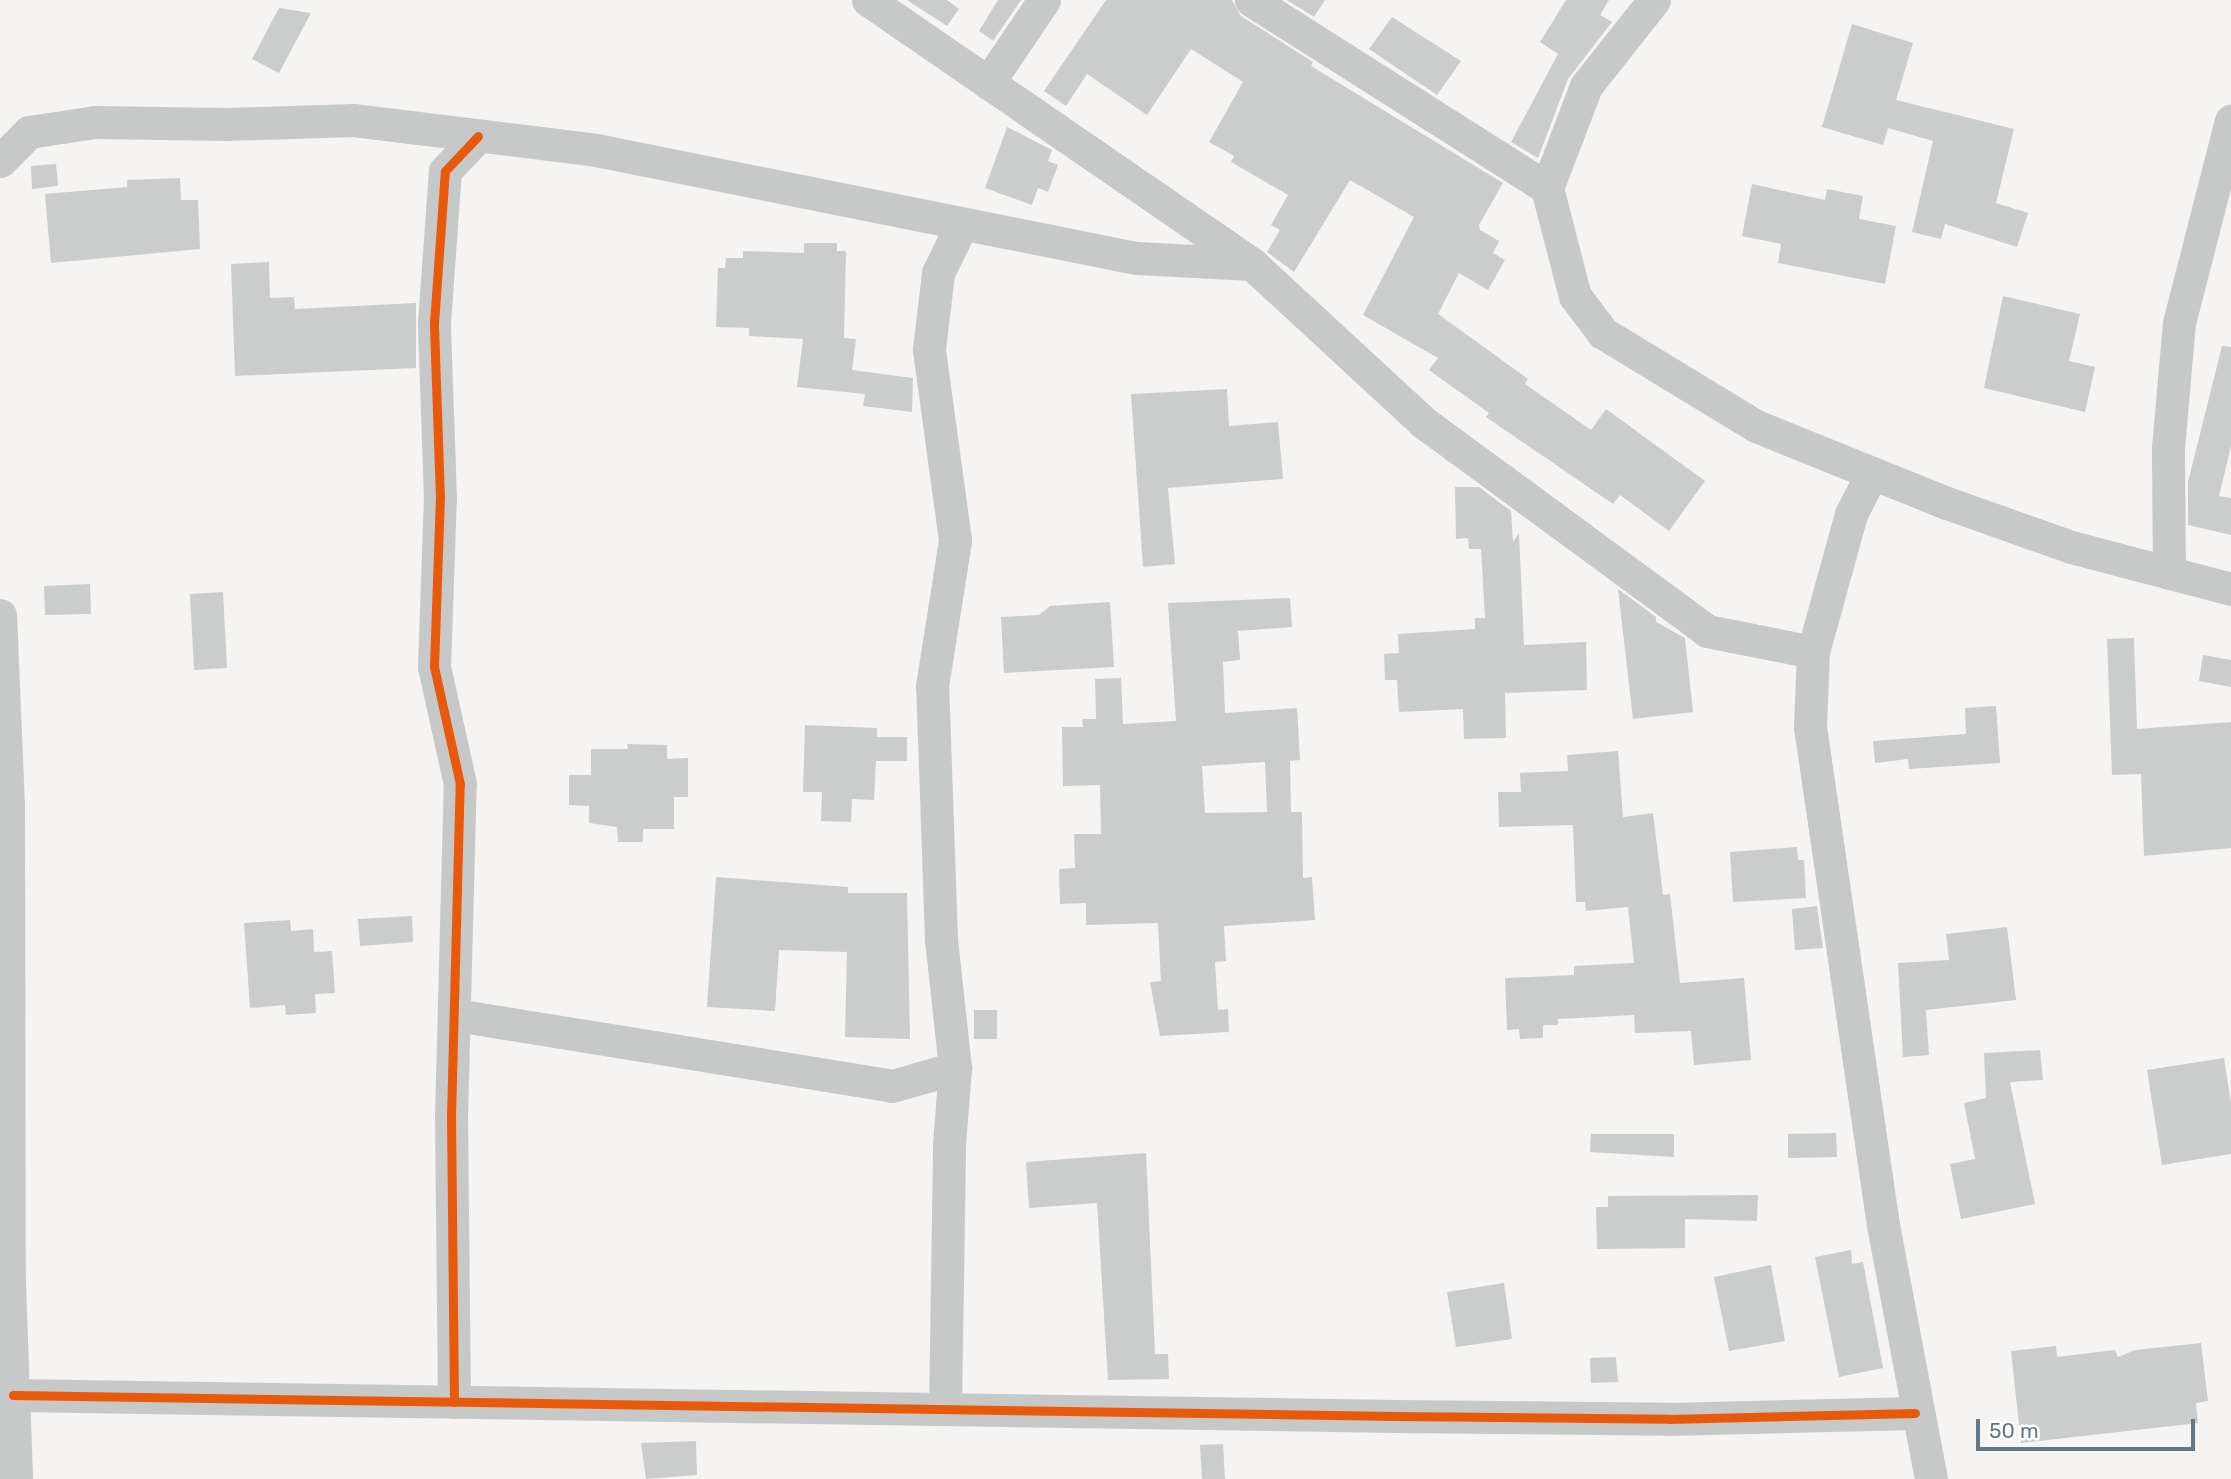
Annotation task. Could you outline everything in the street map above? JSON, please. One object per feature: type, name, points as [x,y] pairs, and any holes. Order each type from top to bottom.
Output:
[{"type":"street","points":[[868,0],[1252,264],[1423,422],[1707,631],[1813,652]]},
{"type":"street","points":[[988,83],[1044,0]]},
{"type":"street","points":[[1251,0],[1547,188]]},
{"type":"street","points":[[1654,0],[1586,86],[1547,188],[1575,296],[1603,333],[1756,426],[1872,473],[2071,547],[2231,589]]},
{"type":"street","points":[[0,161],[15,133],[95,121],[226,124],[353,120],[596,150],[1136,258],[1252,264]]},
{"type":"street","points":[[2169,573],[2168,448],[2179,323],[2231,121]]},
{"type":"street","points":[[454,1402],[451,1117],[456,1014],[460,784],[434,667],[440,498],[434,323],[445,171],[478,136]]},
{"type":"street","points":[[945,1408],[948,1144],[955,1068],[941,939],[932,686],[955,540],[929,349],[938,273],[962,225]]},
{"type":"street","points":[[1872,473],[1852,514],[1813,652],[1810,727],[1916,1413],[1931,1479]]},
{"type":"street","points":[[0,615],[8,805],[16,1479]]},
{"type":"street","points":[[456,1014],[892,1086],[955,1068]]},
{"type":"street","points":[[13,1395],[1669,1419],[1916,1413]]},
{"type":"building","points":[[907,0],[947,0],[959,9],[947,26]]},
{"type":"building","points":[[998,0],[1021,0],[993,41],[979,31]]},
{"type":"building","points":[[1106,0],[1232,0],[1241,16],[1313,62],[1311,66],[1503,183],[1479,225],[1480,230],[1499,241],[1493,253],[1505,260],[1488,290],[1459,273],[1438,314],[1528,379],[1525,384],[1591,430],[1606,409],[1705,481],[1669,531],[1620,495],[1613,504],[1486,417],[1489,413],[1429,370],[1438,358],[1363,315],[1414,217],[1350,180],[1294,272],[1267,252],[1280,230],[1271,225],[1288,195],[1231,162],[1234,156],[1209,142],[1243,82],[1191,49],[1147,115],[1087,74],[1066,106],[1044,91]]},
{"type":"building","points":[[1287,0],[1325,0],[1314,17]]},
{"type":"building","points":[[1566,0],[1609,0],[1600,15],[1612,22],[1568,79],[1538,158],[1511,142],[1558,54],[1540,42]]},
{"type":"building","points":[[279,8],[311,13],[279,73],[252,59]]},
{"type":"building","points":[[1392,17],[1461,61],[1437,95],[1369,49]]},
{"type":"building","points":[[1852,24],[1913,43],[1896,100],[2014,129],[1996,203],[2028,213],[2017,247],[1945,224],[1941,239],[1912,232],[1933,141],[1888,128],[1883,145],[1822,127]]},
{"type":"building","points":[[1007,127],[1052,150],[1048,161],[1058,165],[1048,192],[1038,188],[1032,205],[985,188]]},
{"type":"building","points":[[56,164],[58,186],[32,189],[31,166]]},
{"type":"building","points":[[180,178],[181,200],[198,200],[200,249],[51,263],[45,194],[127,187],[127,180]]},
{"type":"building","points":[[1752,184],[1825,200],[1827,189],[1863,196],[1859,219],[1896,226],[1885,284],[1778,263],[1781,244],[1742,236]]},
{"type":"building","points":[[804,243],[837,243],[837,251],[846,251],[844,338],[856,339],[852,370],[913,378],[912,412],[863,406],[865,394],[797,387],[803,339],[749,336],[749,328],[716,327],[718,268],[725,268],[726,258],[743,258],[743,251],[804,253]]},
{"type":"building","points":[[269,262],[270,298],[294,297],[295,309],[416,303],[416,368],[235,376],[231,264]]},
{"type":"building","points":[[2003,296],[2080,314],[2069,361],[2095,367],[2085,412],[1984,388]]},
{"type":"building","points":[[2222,346],[2231,347],[2231,446],[2219,496],[2231,498],[2231,535],[2188,525],[2188,482]]},
{"type":"building","points":[[1227,389],[1229,426],[1278,422],[1283,479],[1168,488],[1175,564],[1143,567],[1131,394]]},
{"type":"building","points":[[1455,487],[1479,487],[1511,511],[1513,542],[1519,533],[1524,645],[1586,642],[1587,690],[1505,693],[1506,738],[1464,739],[1463,709],[1399,712],[1397,680],[1385,680],[1384,654],[1399,653],[1398,634],[1475,629],[1475,618],[1485,618],[1481,549],[1469,549],[1468,538],[1456,539]]},
{"type":"building","points":[[90,584],[91,614],[45,615],[44,586]]},
{"type":"building","points":[[1618,589],[1656,617],[1656,622],[1685,638],[1693,712],[1633,719]]},
{"type":"building","points":[[223,592],[227,668],[194,670],[190,594]]},
{"type":"building","points":[[1290,598],[1292,627],[1238,631],[1240,660],[1223,662],[1225,713],[1297,708],[1300,760],[1290,761],[1291,812],[1302,812],[1303,878],[1312,877],[1315,920],[1224,926],[1226,961],[1215,962],[1218,1010],[1228,1009],[1229,1032],[1160,1036],[1150,982],[1161,981],[1158,923],[1086,925],[1086,903],[1060,904],[1059,869],[1075,868],[1074,834],[1101,834],[1100,785],[1063,786],[1062,727],[1083,727],[1082,719],[1096,719],[1095,679],[1121,678],[1123,724],[1176,721],[1168,603]],"holes":[[[1265,762],[1267,812],[1205,813],[1202,766]]]},
{"type":"building","points":[[1110,602],[1114,667],[1004,673],[1001,617],[1039,615],[1050,606]]},
{"type":"building","points":[[2134,638],[2137,729],[2231,722],[2231,848],[2144,856],[2141,774],[2112,775],[2107,639]]},
{"type":"building","points":[[2203,655],[2231,660],[2231,687],[2199,681]]},
{"type":"building","points":[[1996,706],[2000,763],[1909,769],[1908,759],[1875,763],[1873,741],[1966,734],[1965,708]]},
{"type":"building","points":[[805,725],[877,728],[877,737],[907,737],[907,761],[876,761],[874,800],[852,799],[851,822],[821,821],[822,792],[803,792]]},
{"type":"building","points":[[627,744],[667,745],[667,759],[688,758],[688,797],[674,797],[674,829],[643,829],[643,842],[618,842],[617,827],[589,823],[589,806],[569,805],[569,775],[591,775],[591,749],[628,749]]},
{"type":"building","points":[[1618,751],[1623,817],[1653,813],[1663,895],[1670,894],[1680,983],[1744,978],[1751,1060],[1694,1065],[1691,1031],[1635,1033],[1634,1015],[1558,1019],[1558,1025],[1543,1025],[1543,1038],[1520,1039],[1519,1029],[1507,1030],[1505,978],[1574,975],[1574,966],[1634,963],[1628,907],[1586,911],[1585,902],[1576,902],[1573,825],[1499,827],[1498,792],[1521,792],[1520,773],[1568,771],[1567,755]]},
{"type":"building","points":[[1797,847],[1798,860],[1804,860],[1806,898],[1733,902],[1730,852]]},
{"type":"building","points":[[716,877],[848,887],[848,893],[907,893],[910,1039],[845,1037],[847,952],[779,950],[775,1011],[707,1007]]},
{"type":"building","points":[[1817,906],[1823,948],[1795,950],[1792,909]]},
{"type":"building","points":[[412,916],[413,942],[360,946],[358,919]]},
{"type":"building","points":[[290,920],[291,931],[313,929],[314,952],[332,951],[335,993],[315,994],[316,1013],[286,1015],[285,1005],[250,1008],[244,923]]},
{"type":"building","points":[[2007,927],[2016,1000],[1926,1010],[1929,1055],[1903,1057],[1898,963],[1949,960],[1946,934]]},
{"type":"building","points":[[974,1010],[997,1010],[997,1039],[974,1039]]},
{"type":"building","points":[[2040,1050],[2043,1080],[2010,1082],[2035,1204],[1961,1219],[1950,1164],[1975,1159],[1964,1103],[1986,1098],[1984,1053]]},
{"type":"building","points":[[2224,1058],[2231,1103],[2231,1154],[2162,1165],[2147,1070]]},
{"type":"building","points":[[1836,1133],[1837,1157],[1788,1158],[1788,1134]]},
{"type":"building","points":[[1591,1134],[1674,1134],[1674,1157],[1590,1152]]},
{"type":"building","points":[[1146,1153],[1155,1354],[1168,1354],[1169,1379],[1108,1380],[1097,1203],[1029,1208],[1026,1162]]},
{"type":"building","points":[[1758,1195],[1757,1221],[1685,1219],[1685,1248],[1597,1249],[1596,1207],[1608,1207],[1608,1196]]},
{"type":"building","points":[[1851,1250],[1852,1264],[1863,1262],[1883,1368],[1839,1377],[1815,1257]]},
{"type":"building","points":[[1771,1265],[1785,1341],[1729,1351],[1714,1277]]},
{"type":"building","points":[[1504,1283],[1512,1339],[1456,1347],[1447,1292]]},
{"type":"building","points":[[2201,1343],[2208,1401],[2196,1403],[2198,1423],[2021,1443],[2011,1351],[2056,1346],[2057,1357],[2115,1350],[2118,1357],[2135,1350]]},
{"type":"building","points":[[1616,1357],[1618,1382],[1591,1383],[1590,1358]]},
{"type":"building","points":[[696,1441],[697,1475],[646,1479],[641,1443]]},
{"type":"building","points":[[1223,1444],[1225,1479],[1202,1479],[1200,1445]]},
{"type":"cycle path","points":[[454,1402],[451,1117],[460,784],[434,667],[440,498],[434,323],[445,171],[478,136]]},
{"type":"cycle path","points":[[13,1395],[1669,1419],[1915,1413]]}]
